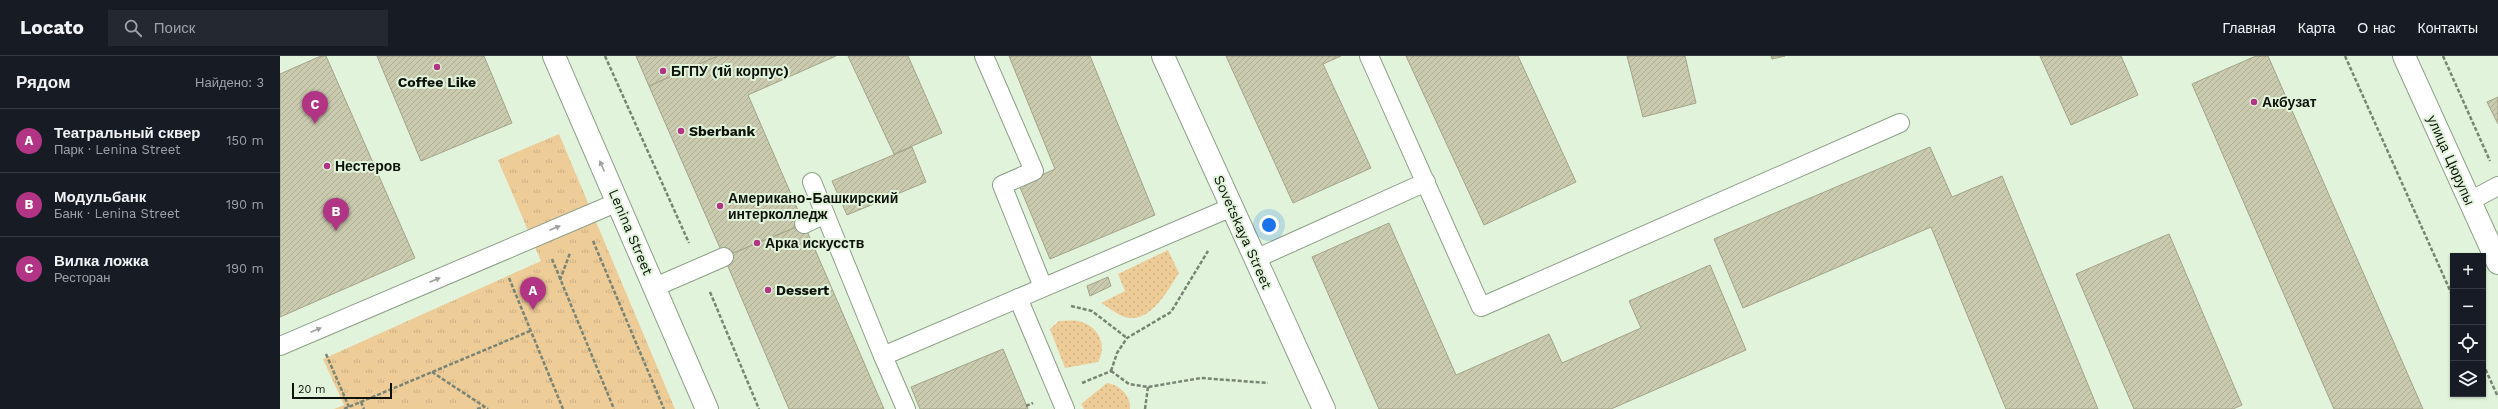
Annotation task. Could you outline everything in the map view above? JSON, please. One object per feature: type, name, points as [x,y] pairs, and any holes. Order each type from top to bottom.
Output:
[{"type":"main road","name":"Lenina Street","points":[[554,56],[707,409]]},
{"type":"main road","name":"Sovetskaya Street","points":[[1163,56],[1232,207],[1320,408]]},
{"type":"main road","name":"улица Цюрупы","points":[[2404,56],[2498,263]]},
{"type":"lane","points":[[984,56],[1034,171],[1002,185],[1043,287]]},
{"type":"lane","points":[[1369,56],[1481,307],[1900,123]]},
{"type":"lane","points":[[812,182],[906,409]]},
{"type":"lane","points":[[1255,259],[1426,182]]},
{"type":"lane","points":[[2470,201],[2498,186]]},
{"type":"lane","points":[[280,346],[618,202]]},
{"type":"lane","points":[[883,356],[1232,207]]},
{"type":"lane","points":[[804,224],[825,214]]},
{"type":"lane","points":[[654,287],[724,257]]},
{"type":"lane","points":[[1018,298],[1065,409]]},
{"type":"path","points":[[604,56],[700,268],[759,409]]},
{"type":"path","points":[[2345,56],[2450,290]]},
{"type":"path","points":[[2443,56],[2492,163]]},
{"type":"path","points":[[583,216],[664,409]]},
{"type":"path","points":[[541,234],[614,409]]},
{"type":"path","points":[[1208,251],[1171,312],[1127,338],[1117,353],[1111,371],[1129,384],[1148,387],[1200,378],[1268,383]]},
{"type":"path","points":[[498,253],[563,409]]},
{"type":"path","points":[[1063,303],[1092,312],[1127,338]]},
{"type":"path","points":[[316,330],[349,407]]},
{"type":"path","points":[[344,409],[530,331]]},
{"type":"path","points":[[2486,371],[2498,397]]},
{"type":"path","points":[[432,372],[488,409]]},
{"type":"path","points":[[1144,409],[1148,387]]},
{"type":"path","points":[[361,402],[364,409]]},
{"type":"path","points":[[477,409],[485,407]]},
{"type":"green space","points":[[559,134],[675,409],[334,409],[344,405],[323,359],[541,261],[498,160]]},
{"type":"green space","points":[[1168,250],[1179,273],[1163,297],[1149,312],[1132,318],[1119,315],[1101,303],[1125,291],[1118,274]]},
{"type":"green space","points":[[1059,321],[1078,321],[1085,323],[1096,331],[1102,349],[1098,362],[1065,368],[1050,329]]},
{"type":"green space","points":[[1107,383],[1116,386],[1124,392],[1129,400],[1130,409],[1084,409],[1081,404]]},
{"type":"building","name":"Нестеров","points":[[321,56],[326,56],[415,258],[280,317],[280,74]]},
{"type":"building","points":[[377,56],[484,56],[512,123],[421,161]]},
{"type":"building","name":"БГПУ (1й корпус)","points":[[636,56],[718,56],[649,86]]},
{"type":"building","points":[[718,56],[836,56],[748,95],[804,224],[724,257],[649,86]]},
{"type":"building","points":[[848,56],[908,56],[942,133],[894,154]]},
{"type":"building","points":[[1009,56],[1090,56],[1155,215],[1050,259],[1019,185],[1055,169]]},
{"type":"building","points":[[1226,56],[1341,56],[1323,64],[1371,168],[1293,203]]},
{"type":"building","points":[[1406,56],[1518,56],[1576,182],[1484,225]]},
{"type":"building","points":[[1627,56],[1685,56],[1696,103],[1643,117]]},
{"type":"building","points":[[1771,56],[1785,56],[1772,59]]},
{"type":"building","points":[[2040,56],[2121,56],[2138,95],[2071,125]]},
{"type":"building","points":[[2256,56],[2268,56],[2423,409],[2334,409],[2192,84]]},
{"type":"building","points":[[2498,97],[2498,124],[2487,102]]},
{"type":"building","points":[[912,147],[926,182],[847,215],[832,181]]},
{"type":"building","points":[[1930,147],[1952,197],[2002,176],[2098,409],[2006,409],[1931,227],[1743,308],[1714,239]]},
{"type":"building","points":[[1389,223],[1456,375],[1549,334],[1562,363],[1641,328],[1629,301],[1710,265],[1746,350],[1611,409],[1379,409],[1312,257]]},
{"type":"building","points":[[804,224],[884,409],[789,409],[724,257]]},
{"type":"building","points":[[2169,234],[2242,405],[2233,409],[2134,409],[2076,274]]},
{"type":"building","points":[[1108,277],[1111,286],[1090,296],[1087,286]]},
{"type":"building","points":[[1003,349],[1028,409],[920,409],[911,387]]},
{"type":"place","name":"Coffee Like","points":[[437,67]]},
{"type":"place","name":"БГПУ (1й корпус)","points":[[663,71]]},
{"type":"place","name":"Акбузат","points":[[2254,102]]},
{"type":"place","name":"Вилка ложка","points":[[315,124]]},
{"type":"place","name":"Sberbank","points":[[681,131]]},
{"type":"place","name":"Нестеров","points":[[327,166]]},
{"type":"place","name":"Американо-Башкирский интерколледж","points":[[720,206]]},
{"type":"place","name":"Модульбанк","points":[[336,231]]},
{"type":"place","name":"Арка искусств","points":[[757,243]]},
{"type":"place","name":"Dessert","points":[[768,290]]},
{"type":"place","name":"Театральный сквер","points":[[533,310]]}]
